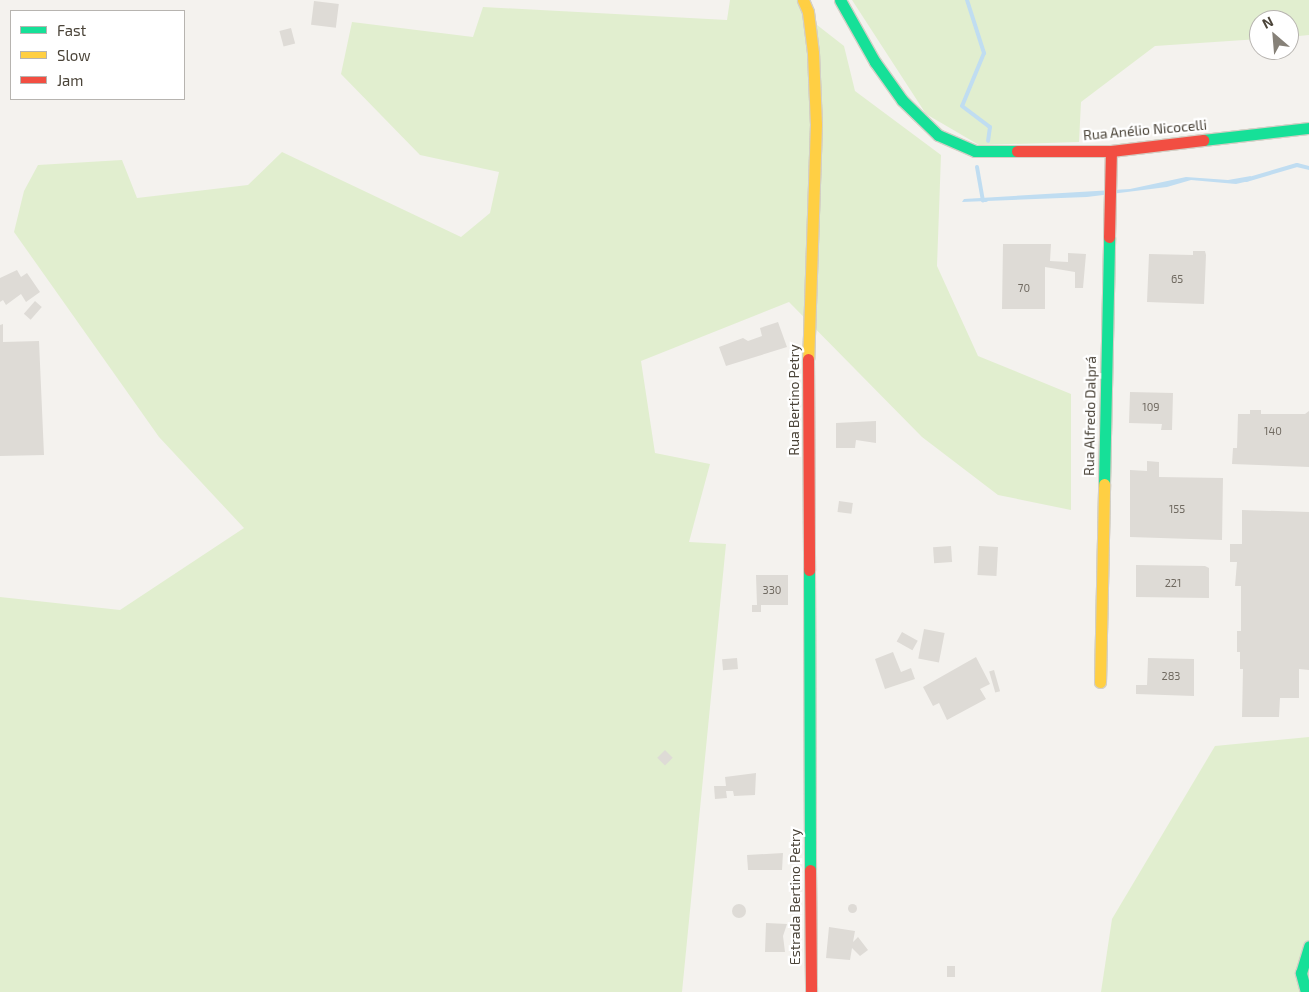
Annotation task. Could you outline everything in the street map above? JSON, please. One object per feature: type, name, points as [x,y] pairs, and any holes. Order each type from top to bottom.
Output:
[{"type":"street","name":"Rua Bertino Petry","points":[[803,0],[808,12],[813,53],[816,124],[808,352],[810,802]]},
{"type":"street","name":"Rua Anélio Nicocelli","points":[[840,0],[876,62],[902,100],[938,135],[951,143],[984,152],[1111,151],[1309,128]]},
{"type":"street","name":"Rua Alfredo Dalprá","points":[[1100,682],[1111,151]]},
{"type":"street","name":"Estrada Bertino Petry","points":[[810,802],[811,992]]},
{"type":"street","points":[[1306,992],[1301,973],[1305,952],[1309,946]]},
{"type":"green space","points":[[730,0],[797,0],[803,14],[844,46],[855,91],[941,155],[937,266],[978,356],[1071,394],[1071,510],[998,495],[922,437],[789,302],[641,361],[655,453],[710,464],[689,542],[726,544],[682,992],[0,992],[0,597],[120,610],[244,528],[159,437],[14,232],[24,191],[38,165],[122,160],[137,198],[248,185],[282,152],[461,237],[490,213],[499,172],[420,155],[341,74],[352,22],[473,37],[483,7],[727,20]]},
{"type":"green space","points":[[852,0],[1309,0],[1309,35],[1299,36],[1299,10],[1249,10],[1249,40],[1155,46],[1081,102],[1079,142],[979,145],[926,114]]},
{"type":"green space","points":[[1309,737],[1309,992],[1101,992],[1112,919],[1215,746]]},
{"type":"water","points":[[1251,176],[1249,181],[1236,184],[1191,180],[1167,187],[1087,197],[962,202],[964,199],[1130,189],[1186,177],[1228,180]]},
{"type":"building","points":[[314,1],[339,4],[336,28],[311,25]]},
{"type":"building","points":[[291,28],[295,43],[284,47],[279,31]]},
{"type":"building","points":[[1003,244],[1051,244],[1050,261],[1068,262],[1068,253],[1086,254],[1083,288],[1075,288],[1075,272],[1045,267],[1045,309],[1002,309]]},
{"type":"building","points":[[1193,251],[1205,251],[1206,255],[1204,304],[1147,302],[1149,254],[1193,255]]},
{"type":"building","points":[[17,270],[21,277],[27,273],[40,292],[26,302],[21,294],[6,305],[3,300],[0,302],[0,278]]},
{"type":"building","points":[[35,301],[42,307],[31,320],[24,314]]},
{"type":"building","points":[[778,322],[787,347],[726,366],[719,347],[743,338],[748,341],[762,336],[760,328]]},
{"type":"building","points":[[3,324],[3,342],[39,341],[44,455],[0,456],[0,325]]},
{"type":"building","points":[[1130,392],[1173,393],[1172,430],[1161,430],[1162,424],[1129,423]]},
{"type":"building","points":[[1250,410],[1261,410],[1261,414],[1305,414],[1309,411],[1309,467],[1232,464],[1233,448],[1237,448],[1238,414],[1250,414]]},
{"type":"building","points":[[876,421],[876,443],[856,440],[855,448],[836,448],[836,423]]},
{"type":"building","points":[[1147,461],[1159,462],[1159,477],[1223,478],[1222,540],[1130,537],[1130,470],[1147,471]]},
{"type":"building","points":[[839,501],[853,503],[851,514],[837,512]]},
{"type":"building","points":[[1242,510],[1309,512],[1309,670],[1299,669],[1299,698],[1280,698],[1279,717],[1242,717],[1243,669],[1240,669],[1240,652],[1237,652],[1237,631],[1241,631],[1241,586],[1235,586],[1237,562],[1230,562],[1230,544],[1242,544]]},
{"type":"building","points":[[951,546],[952,562],[934,563],[933,547]]},
{"type":"building","points":[[979,546],[998,547],[996,576],[977,575]]},
{"type":"building","points":[[1136,565],[1205,566],[1209,568],[1209,598],[1136,597]]},
{"type":"building","points":[[756,575],[788,575],[788,605],[761,605],[761,612],[752,612],[752,605],[757,605]]},
{"type":"building","points":[[924,629],[945,633],[939,662],[918,658]]},
{"type":"building","points":[[902,632],[918,641],[912,650],[897,642]]},
{"type":"building","points":[[893,652],[901,672],[911,668],[915,679],[885,689],[875,659]]},
{"type":"building","points":[[976,657],[990,684],[980,689],[986,699],[947,720],[939,703],[933,706],[923,687]]},
{"type":"building","points":[[737,658],[738,669],[723,670],[722,659]]},
{"type":"building","points":[[1148,658],[1194,659],[1194,696],[1136,694],[1136,685],[1147,685]]},
{"type":"building","points":[[994,670],[1000,691],[995,693],[989,671]]},
{"type":"building","points":[[665,750],[673,758],[665,766],[657,758]]},
{"type":"building","points":[[756,773],[755,795],[734,796],[733,791],[726,791],[727,798],[715,799],[714,786],[726,786],[725,777]]},
{"type":"building","points":[[783,853],[782,870],[748,870],[747,855]]},
{"type":"building","points":[[739,904],[744,906],[746,911],[744,916],[739,918],[734,916],[732,911],[734,906]]},
{"type":"building","points":[[852,904],[856,908],[852,912],[848,908]]},
{"type":"building","points":[[766,923],[787,924],[783,936],[785,952],[765,952]]},
{"type":"building","points":[[829,927],[855,931],[853,942],[858,937],[868,950],[860,956],[852,948],[850,960],[826,958]]},
{"type":"building","points":[[947,966],[955,966],[955,977],[947,977]]},
{"type":"waterway","points":[[967,0],[984,53],[962,106],[990,127],[988,141]]},
{"type":"waterway","points":[[1246,180],[1297,165],[1309,168]]},
{"type":"waterway","points":[[977,167],[983,200],[986,200]]},
{"type":"traffic: fast","points":[[840,0],[875,62],[902,100],[938,135],[975,151],[1017,151]]},
{"type":"traffic: fast","points":[[1203,140],[1309,128]]},
{"type":"traffic: fast","points":[[1104,484],[1109,237]]},
{"type":"traffic: fast","points":[[809,570],[810,870]]},
{"type":"traffic: fast","points":[[1306,992],[1301,973],[1309,946]]},
{"type":"traffic: slow","points":[[803,0],[808,12],[813,53],[816,124],[808,359]]},
{"type":"traffic: slow","points":[[1100,682],[1104,484]]},
{"type":"traffic: jam","points":[[1017,151],[1111,151],[1203,140]]},
{"type":"traffic: jam","points":[[1109,237],[1111,151]]},
{"type":"traffic: jam","points":[[808,359],[809,570]]},
{"type":"traffic: jam","points":[[810,870],[811,992]]}]
